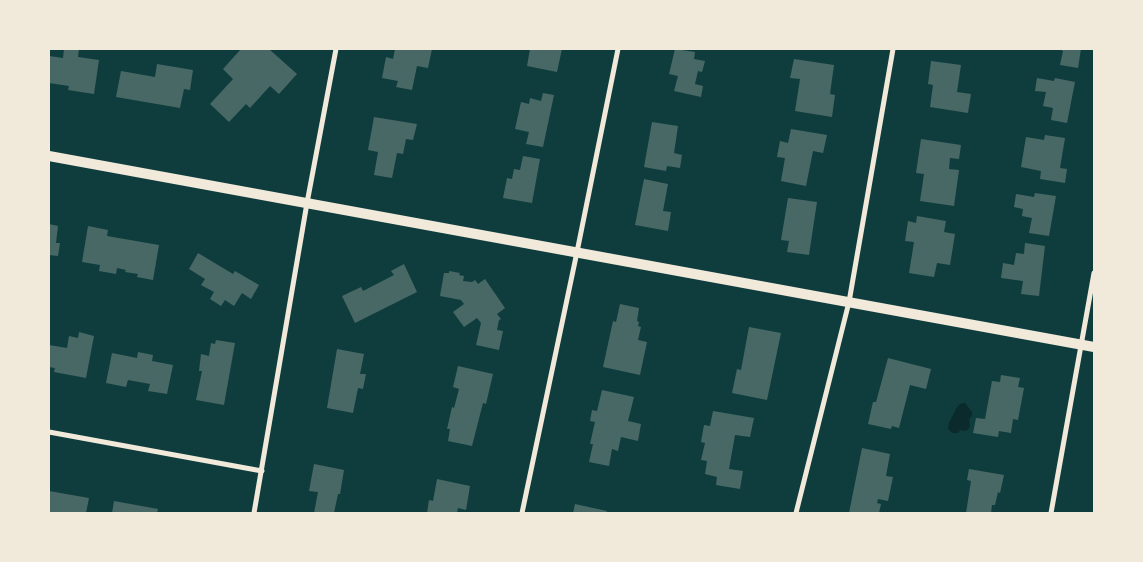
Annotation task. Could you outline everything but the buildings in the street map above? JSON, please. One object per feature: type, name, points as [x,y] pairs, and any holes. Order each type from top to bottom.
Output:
[{"type":"main road","points":[[49,156],[1094,348]]},
{"type":"street","points":[[254,513],[307,203],[336,49]]},
{"type":"street","points":[[522,513],[618,49]]},
{"type":"street","points":[[796,513],[849,302],[893,49]]},
{"type":"street","points":[[1051,513],[1094,273]]},
{"type":"street","points":[[49,432],[262,471]]},
{"type":"water","points":[[965,403],[972,412],[972,416],[969,419],[970,427],[966,431],[960,430],[958,433],[952,433],[948,429],[949,423],[957,407]]}]
